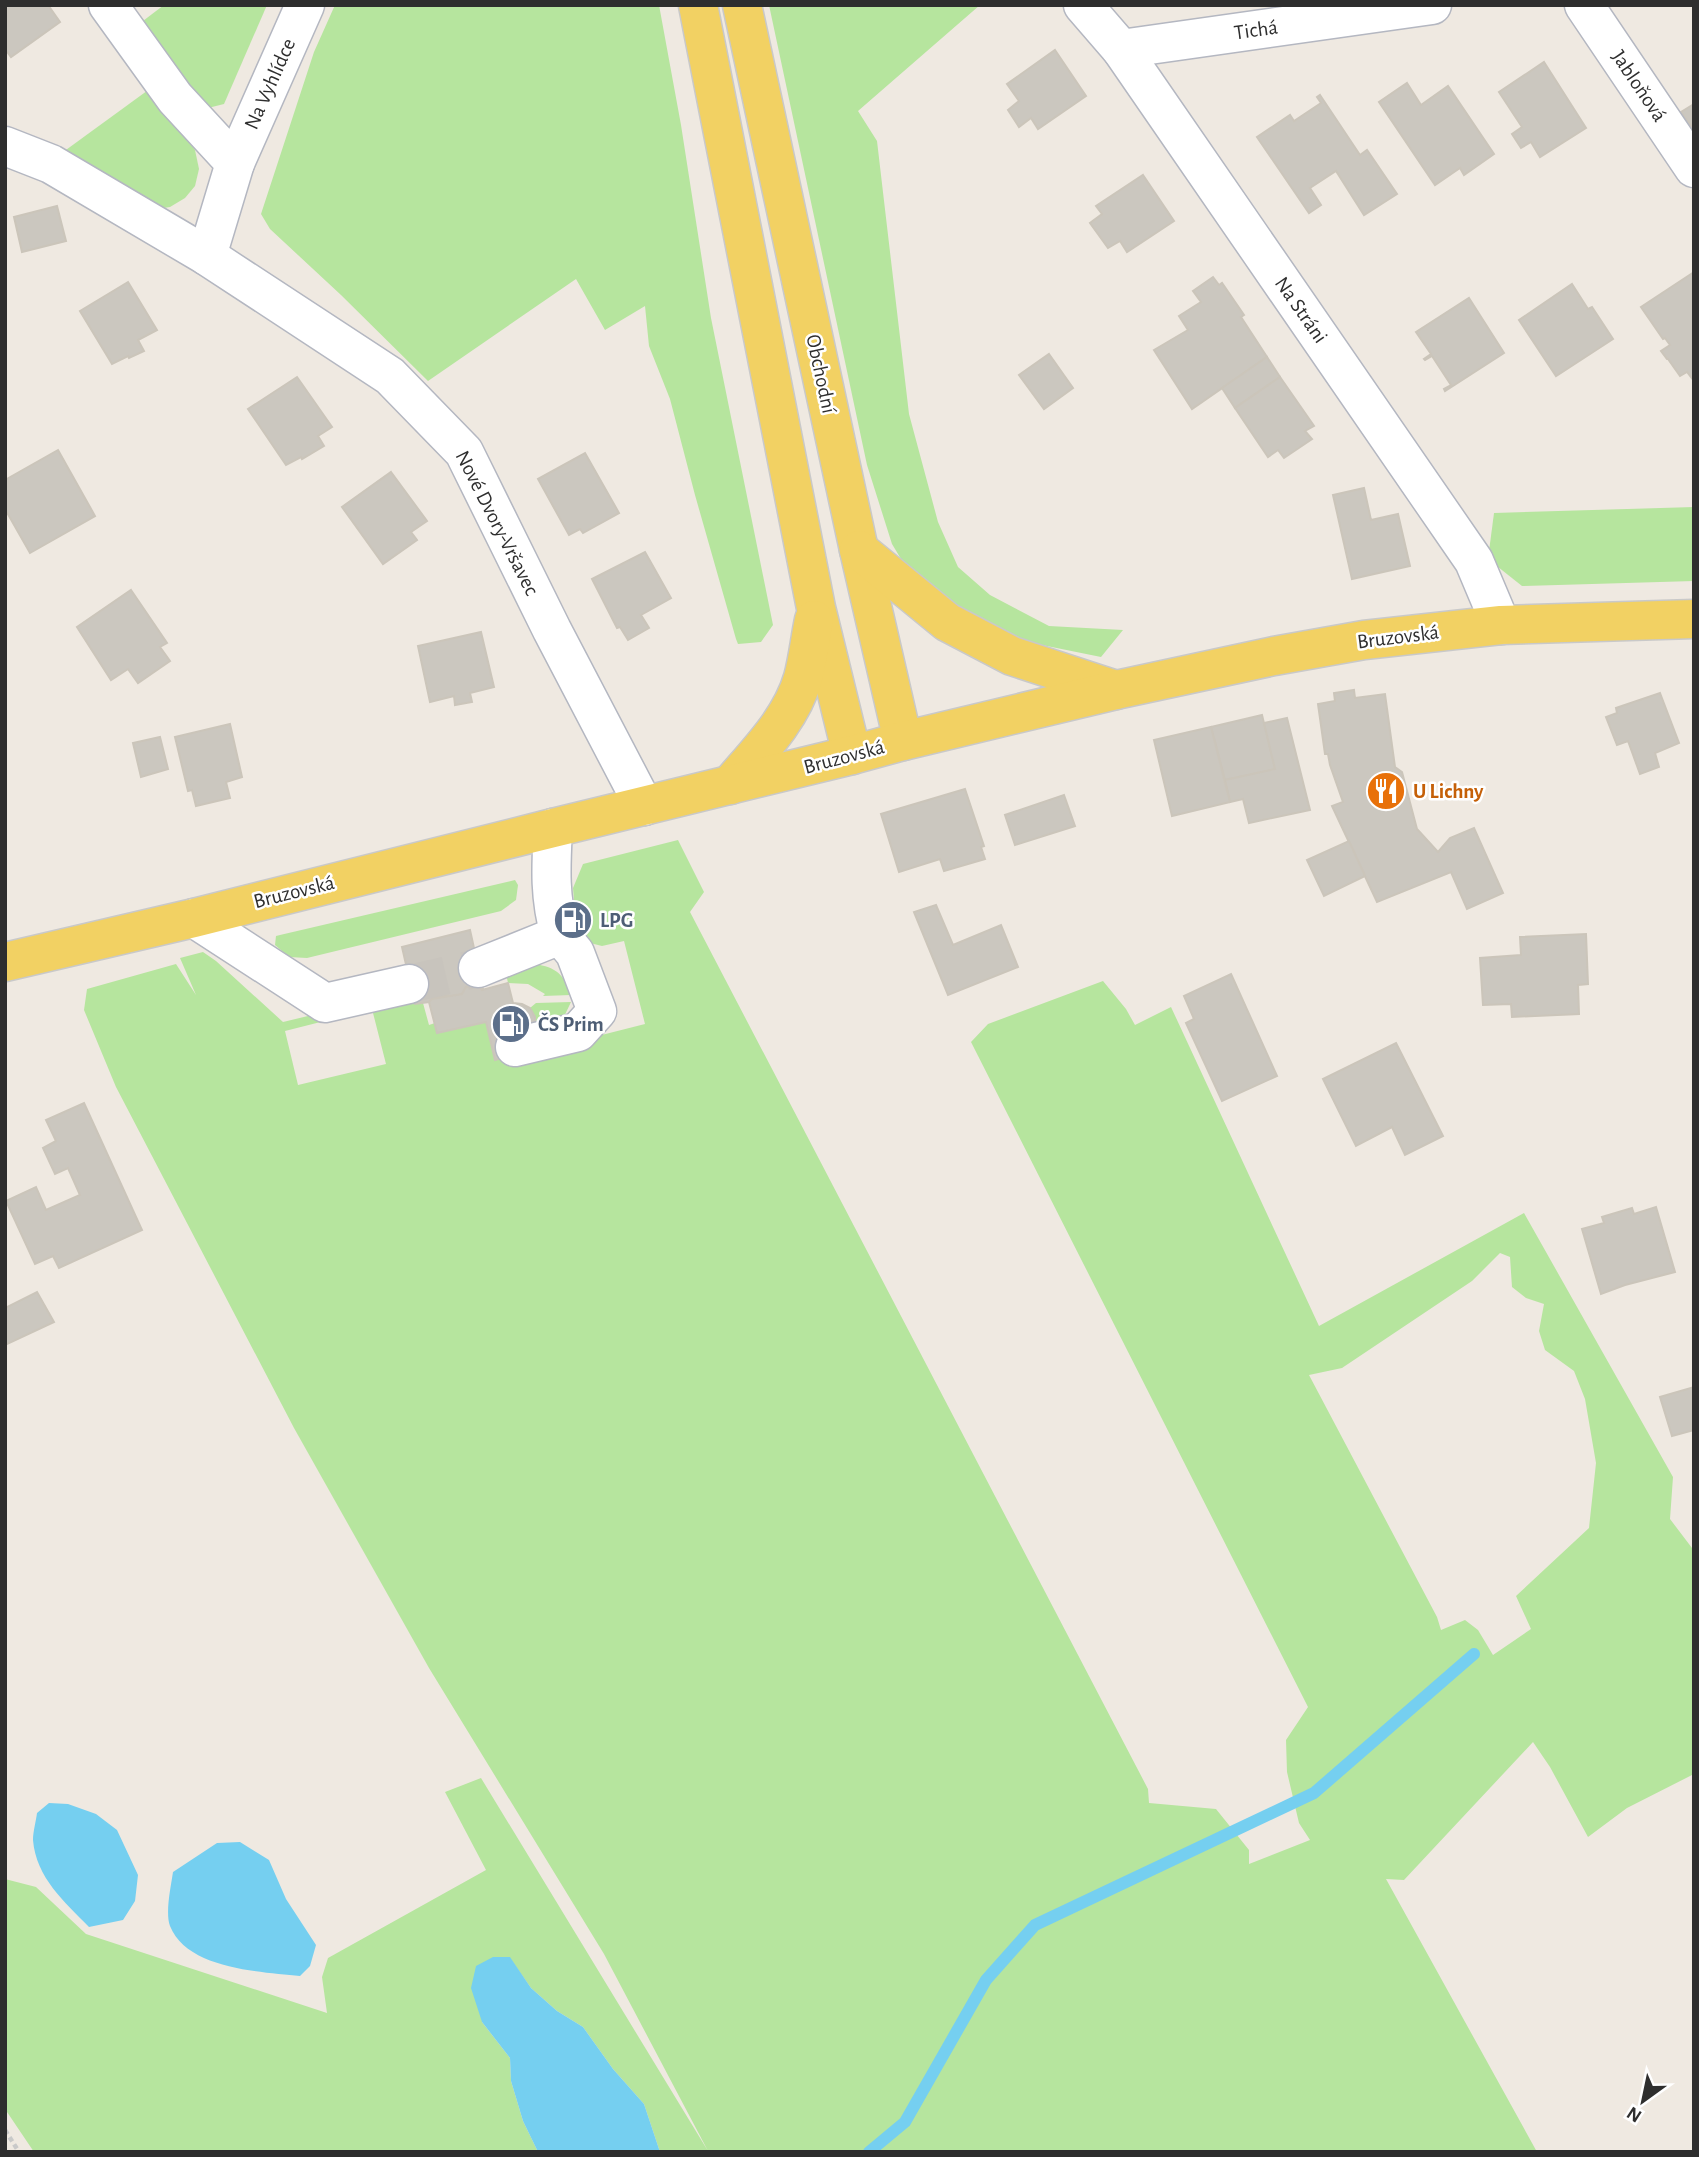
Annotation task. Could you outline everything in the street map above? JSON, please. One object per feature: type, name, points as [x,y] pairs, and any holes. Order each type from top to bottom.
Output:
[{"type":"main road","points":[[698,5],[816,608],[852,755]]},
{"type":"main road","name":"Obchodní","points":[[742,5],[902,741]]},
{"type":"main road","points":[[859,550],[947,622],[1012,656],[1116,690]]},
{"type":"main road","points":[[730,785],[790,710],[803,680],[816,608]]},
{"type":"main road","name":"Bruzovská","points":[[5,962],[194,918],[902,741],[1274,656],[1364,640],[1501,625],[1694,619]]},
{"type":"street","points":[[108,5],[175,98],[234,163],[207,256]]},
{"type":"street","name":"Na Vyhlídce","points":[[234,163],[305,5]]},
{"type":"street","name":"Na Stráni","points":[[1083,5],[1121,49],[1474,561],[1501,625]]},
{"type":"street","name":"Tichá","points":[[1121,49],[1432,5]]},
{"type":"street","name":"Jabloňová","points":[[1584,5],[1694,167]]},
{"type":"street","name":"Nové Dvory-Vršavec","points":[[5,146],[51,164],[207,256],[390,376],[464,452],[552,630],[644,806]]},
{"type":"street","points":[[515,1048],[578,1032],[597,1011],[575,953],[556,922],[551,862],[553,828]]},
{"type":"street","points":[[194,918],[325,1003],[408,974]]},
{"type":"street","points":[[476,958],[556,922]]},
{"type":"path","points":[[5,2130],[19,2152]]},
{"type":"green space","points":[[164,5],[267,5],[224,104],[208,108],[135,27]]},
{"type":"green space","points":[[335,5],[659,5],[711,318],[773,625],[761,642],[738,644],[736,639],[670,399],[649,346],[645,306],[605,330],[576,279],[428,381],[270,229],[261,214],[314,52]]},
{"type":"green space","points":[[769,5],[980,5],[858,111],[877,141],[909,414],[938,522],[958,567],[990,595],[1049,626],[1123,630],[1101,657],[1012,639],[979,624],[904,564],[892,544],[867,465]]},
{"type":"green space","points":[[151,88],[195,150],[199,169],[195,186],[185,198],[170,207],[151,210],[59,155]]},
{"type":"green space","points":[[1694,507],[1694,581],[1522,586],[1488,559],[1494,513]]},
{"type":"green space","points":[[678,840],[704,892],[690,912],[1148,1789],[1149,1803],[1216,1809],[1249,1850],[1249,1864],[1310,1840],[1299,1823],[1287,1772],[1286,1740],[1308,1707],[971,1042],[988,1024],[1103,981],[1126,1009],[1135,1025],[1171,1007],[1319,1326],[1524,1213],[1673,1477],[1670,1519],[1694,1548],[1694,1774],[1627,1808],[1588,1837],[1550,1767],[1533,1742],[1404,1880],[1386,1879],[1537,2152],[660,2152],[644,2104],[613,2069],[583,2027],[557,2011],[531,1988],[510,1958],[482,2022],[510,2058],[511,2081],[523,2121],[538,2152],[34,2152],[5,2109],[5,1879],[36,1887],[86,1934],[327,2013],[322,1977],[328,1958],[486,1870],[445,1792],[481,1778],[708,2151],[604,1954],[429,1668],[294,1428],[116,1087],[84,1010],[87,989],[176,964],[196,995],[180,958],[203,952],[283,1022],[412,991],[415,1004],[423,1003],[429,1025],[435,1023],[438,1033],[486,1022],[496,1060],[645,1024],[624,941],[602,946],[586,942],[578,924],[590,921],[588,910],[575,912],[573,888],[583,864]],"holes":[[[372,1009],[386,1064],[298,1085],[285,1031]],[[1500,1253],[1510,1257],[1512,1287],[1526,1298],[1544,1304],[1539,1331],[1545,1350],[1574,1371],[1585,1399],[1596,1463],[1589,1528],[1516,1596],[1531,1629],[1493,1655],[1478,1630],[1465,1620],[1441,1630],[1437,1617],[1309,1375],[1342,1368],[1472,1281]]]},
{"type":"green space","points":[[515,880],[518,885],[516,900],[501,911],[307,958],[289,957],[275,945],[276,936]]},
{"type":"green space","points":[[530,963],[545,966],[561,975],[571,995],[543,996],[545,994],[528,984],[508,983],[505,969]]},
{"type":"green space","points":[[571,1002],[561,1023],[535,1026],[535,1017],[530,1008],[536,1003]]},
{"type":"water","points":[[49,1803],[68,1804],[96,1814],[117,1830],[138,1875],[135,1901],[123,1920],[89,1927],[46,1878],[35,1854],[33,1837],[37,1813]]},
{"type":"water","points":[[240,1842],[269,1860],[286,1899],[316,1945],[310,1966],[300,1976],[246,1970],[208,1960],[179,1940],[170,1926],[168,1907],[173,1872],[217,1843]]},
{"type":"water","points":[[493,1957],[510,1957],[531,1988],[557,2011],[583,2027],[613,2069],[644,2104],[660,2152],[538,2152],[523,2121],[511,2081],[510,2058],[482,2022],[471,1988],[476,1966]]},
{"type":"building","points":[[5,5],[48,5],[60,22],[11,57],[5,49]]},
{"type":"building","points":[[1055,50],[1086,96],[1038,129],[1031,118],[1019,127],[1008,110],[1019,101],[1007,84]]},
{"type":"building","points":[[1544,62],[1586,128],[1540,157],[1531,142],[1521,148],[1512,134],[1522,127],[1499,92]]},
{"type":"building","points":[[1407,83],[1421,105],[1448,86],[1494,154],[1464,175],[1460,168],[1435,185],[1379,102]]},
{"type":"building","points":[[1320,95],[1360,155],[1367,150],[1397,194],[1364,215],[1336,171],[1310,188],[1321,205],[1309,213],[1257,137],[1290,115],[1294,121],[1321,103],[1317,97]]},
{"type":"building","points":[[1694,104],[1694,130],[1681,112]]},
{"type":"building","points":[[1143,175],[1174,221],[1127,252],[1120,241],[1108,248],[1090,223],[1102,214],[1096,206]]},
{"type":"building","points":[[57,206],[66,241],[22,252],[14,217]]},
{"type":"building","points":[[1694,272],[1694,381],[1687,372],[1680,376],[1661,351],[1670,345],[1641,307]]},
{"type":"building","points":[[1213,277],[1219,285],[1222,283],[1244,315],[1241,317],[1267,357],[1192,409],[1154,350],[1188,330],[1179,316],[1201,302],[1193,291]]},
{"type":"building","points":[[128,282],[157,330],[138,340],[144,351],[112,364],[80,311]]},
{"type":"building","points":[[1572,284],[1588,309],[1592,307],[1613,339],[1556,376],[1519,320]]},
{"type":"building","points":[[1469,298],[1504,353],[1445,391],[1444,389],[1451,385],[1432,356],[1424,359],[1431,354],[1416,332]]},
{"type":"building","points":[[1049,354],[1073,388],[1044,409],[1019,375]]},
{"type":"building","points":[[1267,357],[1280,377],[1235,408],[1222,388]]},
{"type":"building","points":[[297,377],[332,427],[318,436],[324,446],[286,465],[248,409]]},
{"type":"building","points":[[1280,377],[1314,426],[1305,431],[1312,439],[1284,458],[1278,450],[1268,457],[1235,408]]},
{"type":"building","points":[[58,450],[95,516],[30,553],[5,509],[5,480]]},
{"type":"building","points":[[585,453],[619,513],[583,533],[580,529],[569,535],[538,479]]},
{"type":"building","points":[[391,472],[427,521],[411,532],[417,540],[383,564],[342,507]]},
{"type":"building","points":[[1364,488],[1371,520],[1398,514],[1410,566],[1352,579],[1333,495]]},
{"type":"building","points":[[645,552],[671,598],[641,615],[649,628],[628,640],[620,627],[617,628],[592,579]]},
{"type":"building","points":[[131,590],[167,643],[160,647],[170,661],[138,683],[128,669],[111,680],[77,627]]},
{"type":"building","points":[[481,632],[494,687],[470,693],[472,702],[455,705],[454,696],[430,702],[418,646]]},
{"type":"building","points":[[1354,690],[1355,698],[1385,694],[1395,767],[1402,772],[1417,829],[1438,852],[1450,838],[1474,828],[1503,893],[1467,909],[1451,872],[1377,902],[1332,806],[1343,802],[1328,754],[1325,754],[1318,704],[1335,701],[1334,693]]},
{"type":"building","points":[[1660,693],[1679,743],[1655,753],[1659,767],[1640,774],[1628,741],[1617,745],[1606,717],[1617,713],[1616,708]]},
{"type":"building","points":[[1262,715],[1275,769],[1225,780],[1211,727]]},
{"type":"building","points":[[1287,718],[1310,810],[1249,823],[1243,799],[1230,802],[1225,780],[1275,769],[1264,723]]},
{"type":"building","points":[[230,724],[242,777],[226,782],[230,798],[196,806],[192,790],[188,791],[175,737]]},
{"type":"building","points":[[1211,727],[1230,802],[1172,816],[1154,740]]},
{"type":"building","points":[[160,737],[168,769],[141,777],[133,743]]},
{"type":"building","points":[[965,789],[984,846],[981,847],[985,859],[944,871],[940,859],[899,872],[881,814]]},
{"type":"building","points":[[1064,795],[1075,826],[1015,845],[1005,815]]},
{"type":"building","points":[[1349,841],[1365,876],[1324,896],[1307,860]]},
{"type":"building","points":[[936,905],[953,945],[1001,925],[1018,967],[948,995],[914,912]]},
{"type":"building","points":[[588,909],[591,921],[578,924],[575,912]]},
{"type":"building","points":[[470,930],[483,989],[478,985],[466,987],[462,994],[451,997],[447,995],[415,1004],[402,947]]},
{"type":"building","points":[[1586,934],[1588,984],[1578,985],[1579,1014],[1512,1017],[1511,1004],[1483,1005],[1480,958],[1521,955],[1520,937]]},
{"type":"building","points":[[1231,974],[1277,1076],[1222,1101],[1186,1023],[1194,1019],[1184,996]]},
{"type":"building","name":"ČS Prim","points":[[508,983],[513,1003],[530,1008],[535,1017],[535,1026],[502,1058],[495,1060],[486,1022],[437,1033],[429,1002],[432,999],[462,994],[466,987],[478,985],[482,990]]},
{"type":"building","points":[[1396,1043],[1443,1136],[1405,1155],[1392,1127],[1356,1146],[1323,1079]]},
{"type":"building","points":[[84,1103],[142,1230],[59,1268],[53,1256],[35,1264],[6,1201],[36,1187],[46,1210],[80,1195],[68,1168],[55,1174],[43,1148],[56,1141],[46,1120]]},
{"type":"building","points":[[1656,1207],[1675,1272],[1601,1294],[1582,1229],[1604,1223],[1602,1217],[1632,1208],[1634,1214]]},
{"type":"building","points":[[37,1292],[54,1322],[5,1345],[5,1308]]},
{"type":"building","points":[[1694,1387],[1694,1430],[1672,1436],[1660,1397]]},
{"type":"waterway","points":[[869,2152],[905,2122],[986,1980],[1035,1925],[1314,1793],[1474,1654]]},
{"type":"tunnel","points":[[409,984],[478,968]]},
{"type":"place","name":"U Lichny","points":[[1386,791]]},
{"type":"place","name":"LPG","points":[[573,920]]},
{"type":"place","name":"ČS Prim","points":[[511,1024]]}]
